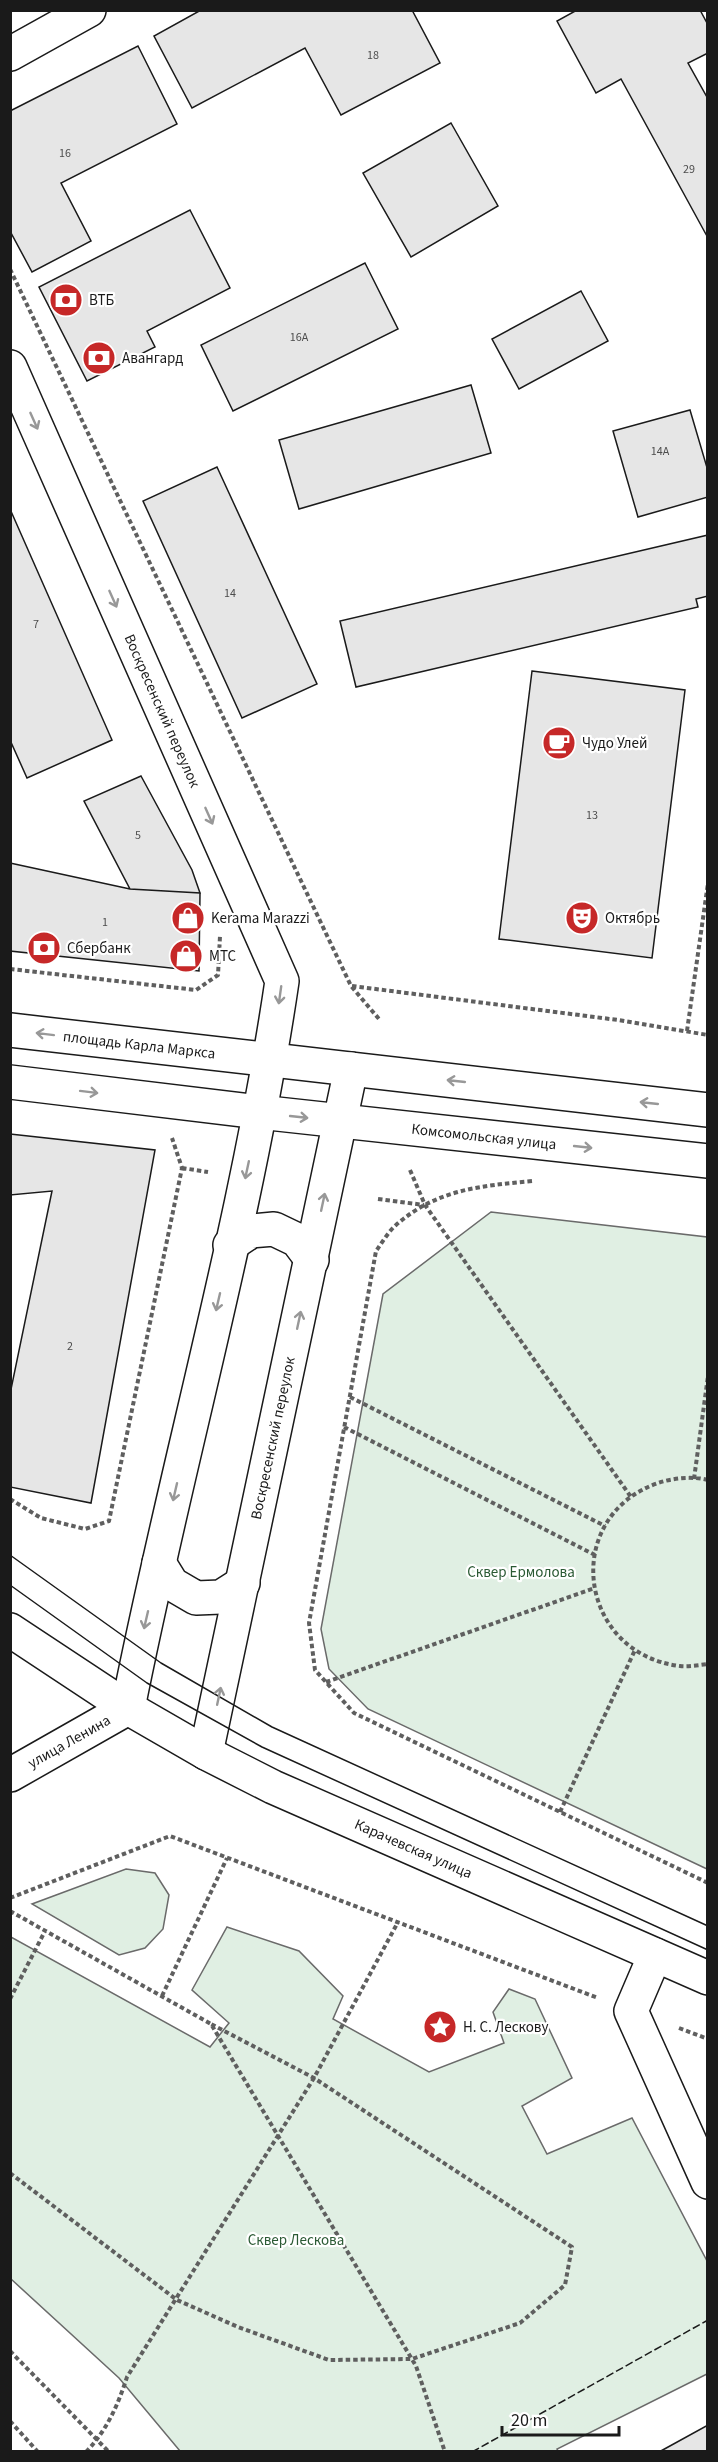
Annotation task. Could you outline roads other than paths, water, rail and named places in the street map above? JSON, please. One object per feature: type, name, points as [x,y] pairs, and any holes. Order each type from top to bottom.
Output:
[{"type":"street","points":[[10,54],[89,10]]},
{"type":"street","name":"Воскресенский переулок","points":[[10,367],[282,981],[270,1061],[259,1112]]},
{"type":"street","name":"площадь Карла Маркса","points":[[10,1030],[270,1061]]},
{"type":"street","points":[[270,1061],[708,1110]]},
{"type":"street","name":"Воскресенский переулок","points":[[206,1753],[351,1069]]},
{"type":"street","points":[[10,1082],[259,1112],[128,1708]]},
{"type":"street","name":"Комсомольская улица","points":[[259,1112],[708,1161]]},
{"type":"street","points":[[230,1245],[251,1231],[274,1229],[297,1240],[312,1260]]},
{"type":"street","points":[[159,1563],[172,1584],[196,1598],[221,1597],[243,1582]]},
{"type":"street","name":"Карачевская улица","points":[[10,1630],[128,1708],[206,1753],[273,1787],[708,1978]]},
{"type":"street","name":"улица Ленина","points":[[10,1775],[128,1708]]},
{"type":"street","points":[[655,1955],[631,2011],[708,2182]]},
{"type":"tram line","points":[[10,1555],[161,1663],[272,1727],[708,1926]]},
{"type":"tram line","points":[[10,1585],[147,1683],[262,1747],[708,1950]]},
{"type":"place","name":"ВТБ","points":[[66,300]]},
{"type":"place","name":"Авангард","points":[[99,358]]},
{"type":"place","name":"Чудо Улей","points":[[559,743]]},
{"type":"place","name":"Kerama Marazzi","points":[[188,918]]},
{"type":"place","name":"Октябрь","points":[[582,918]]},
{"type":"place","name":"Сбербанк","points":[[44,948]]},
{"type":"place","name":"МТС","points":[[186,956]]},
{"type":"place","name":"Н. С. Лескову","points":[[440,2027]]},
{"type":"park label","name":"Сквер Ермолова","points":[[521,1572]]},
{"type":"park label","name":"Сквер Лескова","points":[[296,2240]]}]
